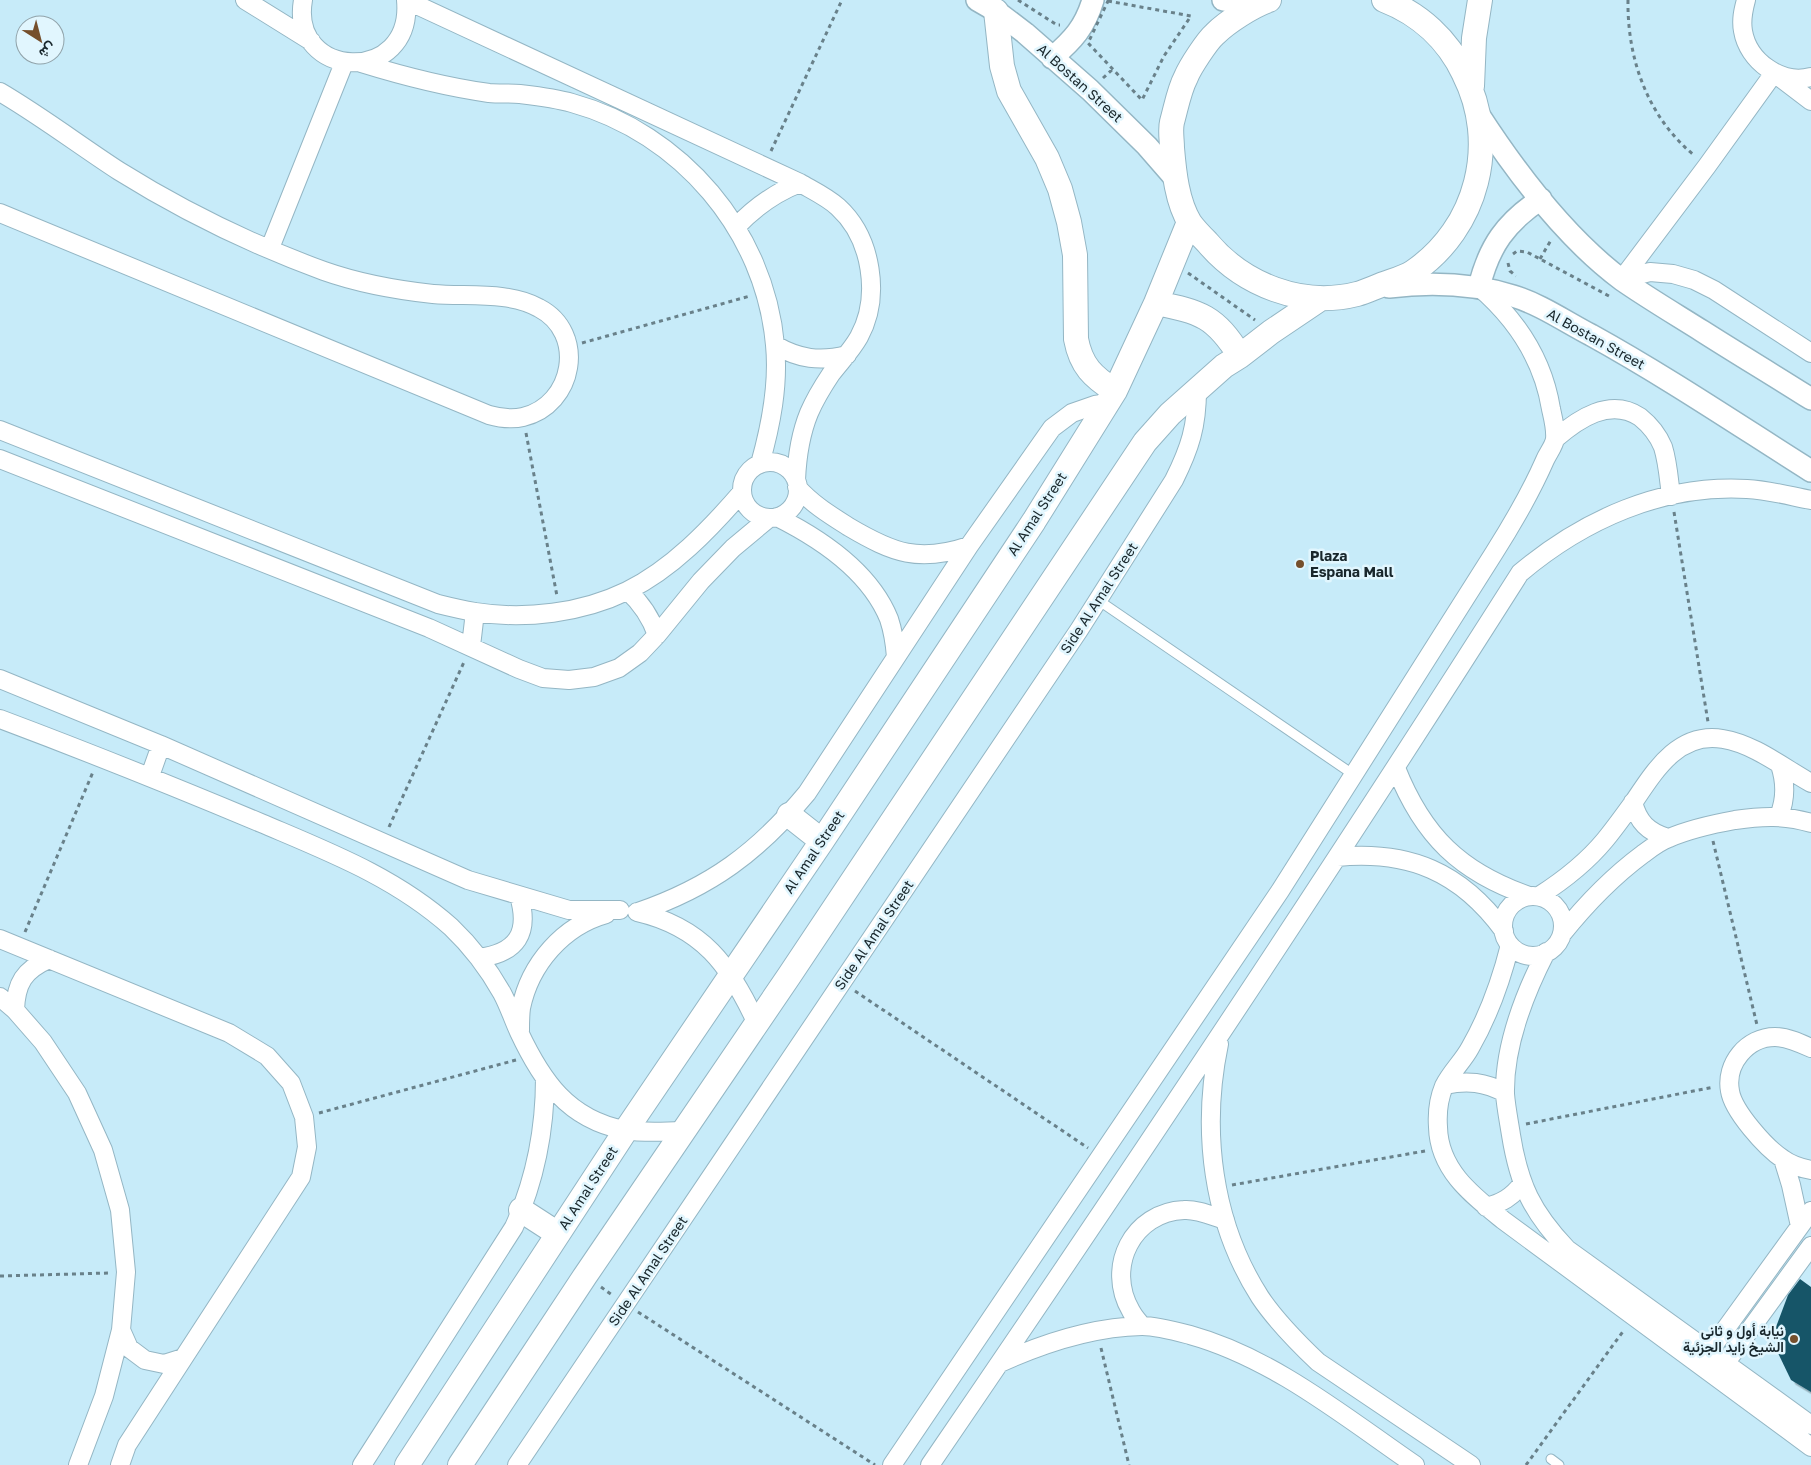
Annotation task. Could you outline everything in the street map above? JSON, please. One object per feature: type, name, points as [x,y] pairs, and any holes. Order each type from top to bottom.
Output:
[{"type":"main road","points":[[1262,2],[1214,35],[1185,77],[1171,126],[1174,177],[1189,222],[1218,256],[1248,278],[1283,293],[1320,299],[1357,294],[1412,273],[1435,254],[1455,230],[1470,204],[1479,174],[1482,144],[1479,115],[1472,90],[1456,56],[1431,27],[1400,6],[1384,0]]},
{"type":"main road","points":[[1472,90],[1474,38],[1480,0]]},
{"type":"main road","points":[[986,6],[1009,91],[1047,158],[1060,189],[1069,222],[1075,255],[1077,290],[1076,339],[1078,353],[1085,365],[1112,397]]},
{"type":"main road","name":"Al Amal Street","points":[[407,1465],[626,1130],[822,841],[1034,521],[1112,397],[1156,303],[1189,222]]},
{"type":"main road","points":[[460,1465],[1145,442],[1170,414],[1224,366],[1320,299]]},
{"type":"main road","points":[[1156,303],[1191,310],[1211,321],[1228,337],[1240,356]]},
{"type":"main road","points":[[789,815],[822,841]]},
{"type":"main road","points":[[522,1210],[558,1234]]},
{"type":"street","points":[[245,0],[311,41]]},
{"type":"street","points":[[303,0],[302,20],[305,31],[320,51],[331,58],[438,84],[492,93],[545,97],[571,103],[612,118],[644,134],[686,166],[721,205],[736,227],[753,261],[765,292],[775,345],[776,385],[774,405],[760,464]]},
{"type":"street","points":[[0,459],[411,621],[527,672],[543,678],[569,680],[594,677],[619,668],[640,653],[686,598],[733,548],[773,518],[786,513],[793,506],[797,497],[797,457],[809,413],[819,392],[860,336],[868,314],[871,291],[870,268],[863,246],[853,226],[838,208],[800,182],[406,0],[406,22],[397,41],[381,56],[352,63]]},
{"type":"street","points":[[1052,58],[1082,28],[1093,0]]},
{"type":"street","points":[[1223,0],[1262,2]]},
{"type":"street","points":[[1746,0],[1742,16],[1743,33],[1749,49],[1760,63],[1811,101]]},
{"type":"street","name":"Al Bostan Street","points":[[986,6],[1025,33],[1090,90],[1174,177]]},
{"type":"street","points":[[270,248],[352,63]]},
{"type":"street","points":[[1622,279],[1707,166],[1774,72]]},
{"type":"street","points":[[1774,72],[1790,78],[1811,77]]},
{"type":"street","points":[[0,92],[49,122],[118,170],[155,192],[215,224],[324,271],[395,289],[469,296],[506,297],[524,301],[541,308],[553,318],[563,332],[568,347],[569,366],[564,385],[552,400],[539,411],[523,417],[506,419],[489,415],[0,213]]},
{"type":"street","points":[[1479,115],[1503,151],[1560,222],[1622,279],[1674,314],[1811,399]]},
{"type":"street","points":[[736,227],[765,201],[800,182]]},
{"type":"street","points":[[1541,199],[1526,209],[1500,236],[1490,252],[1479,287],[1507,314],[1519,329],[1534,354],[1550,401],[1555,439]]},
{"type":"street","points":[[1622,279],[1650,272],[1673,274],[1694,280],[1714,290],[1811,353]]},
{"type":"street","name":"Al Bostan Street","points":[[1357,294],[1385,287],[1416,283],[1447,283],[1479,287],[1514,296],[1546,311],[1644,364],[1811,471]]},
{"type":"street","points":[[775,345],[788,353],[802,358],[832,359],[847,355]]},
{"type":"street","name":"Side Al Amal Street","points":[[517,1465],[1098,600],[1174,480],[1184,460],[1197,416],[1197,390]]},
{"type":"street","points":[[638,912],[684,894],[726,870],[768,836],[789,815],[807,793],[969,546],[1052,428],[1072,413],[1112,397]]},
{"type":"street","points":[[892,1465],[1280,891],[1517,516],[1555,439],[1578,421],[1591,414],[1606,410],[1622,409],[1635,414],[1648,423],[1657,435],[1663,448],[1671,496]]},
{"type":"street","points":[[0,430],[438,604],[475,612],[522,615],[560,612],[598,602],[628,591],[681,554],[713,524],[742,492]]},
{"type":"street","points":[[896,657],[894,638],[889,620],[870,586],[836,554],[802,532],[773,518],[754,513],[743,500],[742,492],[745,478],[749,472],[760,464],[768,462],[785,467],[791,472],[797,484],[820,509],[885,547],[902,552],[927,554],[953,551],[969,546]]},
{"type":"street","points":[[930,1465],[1220,1036],[1396,768],[1520,573],[1565,538],[1616,512],[1643,503],[1671,496],[1722,489],[1773,492],[1811,500]]},
{"type":"street","points":[[628,591],[649,616],[657,635]]},
{"type":"street","points":[[470,646],[475,612]]},
{"type":"street","points":[[0,679],[161,745],[468,880],[569,910],[638,912],[671,923],[687,931],[714,953],[731,975],[745,998],[757,1024]]},
{"type":"street","points":[[0,719],[150,776],[356,864],[390,882],[423,904],[445,922],[479,958],[502,994],[531,1056],[562,1101],[584,1116],[609,1126],[626,1130],[683,1131]]},
{"type":"street","points":[[1705,1358],[1634,1316],[1486,1207],[1461,1183],[1448,1164],[1441,1148],[1437,1119],[1439,1102],[1445,1085],[1470,1048],[1490,1009],[1502,974],[1507,938],[1504,921],[1506,912],[1520,899],[1534,896],[1558,884],[1586,860],[1606,838],[1665,759],[1679,747],[1692,742],[1711,738],[1732,741],[1758,752],[1811,783]]},
{"type":"street","points":[[150,776],[161,745]]},
{"type":"street","points":[[1779,816],[1783,808],[1785,791],[1785,782],[1780,766]]},
{"type":"street","points":[[1396,768],[1406,793],[1420,817],[1437,839],[1457,858],[1479,874],[1503,887],[1548,900],[1556,906],[1563,924],[1562,934]]},
{"type":"street","points":[[1633,802],[1636,813],[1644,826],[1657,835],[1668,838]]},
{"type":"street","points":[[1337,857],[1385,856],[1409,861],[1432,869],[1453,880],[1472,895],[1489,912],[1518,952],[1527,955],[1537,955],[1546,952],[1556,945],[1562,934],[1587,903],[1610,881],[1628,865],[1668,838],[1709,826],[1751,818],[1779,816],[1811,823]]},
{"type":"street","points":[[479,958],[496,955],[512,946],[522,931],[524,914],[519,896]]},
{"type":"street","points":[[520,1033],[521,1009],[528,985],[540,963],[550,950],[574,928],[596,917],[620,910]]},
{"type":"street","points":[[0,939],[229,1033],[267,1056],[291,1083],[304,1117],[307,1147],[302,1177],[127,1445],[120,1465]]},
{"type":"street","points":[[1546,952],[1525,997],[1507,1069],[1505,1093],[1522,1184],[1541,1219],[1567,1248],[1721,1370],[1811,1447]]},
{"type":"street","points":[[14,1010],[15,994],[22,978],[34,966],[49,959]]},
{"type":"street","points":[[0,997],[43,1042],[77,1093],[103,1150],[120,1210],[126,1272],[121,1330],[104,1396],[78,1465]]},
{"type":"street","points":[[1220,1036],[1211,1096],[1212,1158],[1225,1220],[1234,1248],[1251,1282],[1278,1321],[1318,1362],[1471,1465]]},
{"type":"street","points":[[1811,1048],[1785,1038],[1775,1037],[1760,1040],[1747,1047],[1740,1054],[1730,1071],[1729,1084],[1732,1101],[1737,1110],[1758,1135],[1782,1159],[1796,1166],[1811,1170]]},
{"type":"street","points":[[362,1465],[505,1243],[522,1210],[538,1158],[544,1114],[545,1078]]},
{"type":"street","points":[[1445,1085],[1457,1082],[1482,1083],[1505,1093]]},
{"type":"street","points":[[1782,1159],[1795,1199],[1800,1226]]},
{"type":"street","points":[[1486,1207],[1495,1205],[1510,1197],[1522,1184]]},
{"type":"street","points":[[1142,1326],[1130,1311],[1121,1273],[1124,1253],[1133,1236],[1148,1222],[1166,1213],[1186,1210],[1225,1220]]},
{"type":"street","points":[[1705,1358],[1811,1211]]},
{"type":"street","points":[[1721,1370],[1811,1246]]},
{"type":"street","points":[[1765,1274],[1782,1286]]},
{"type":"street","points":[[999,1363],[1033,1348],[1068,1337],[1105,1330],[1142,1326],[1176,1332],[1209,1341],[1256,1361],[1293,1382],[1415,1465]]},
{"type":"street","points":[[121,1330],[129,1348],[145,1360],[164,1364],[184,1358]]},
{"type":"street","points":[[1721,1370],[1811,1425]]},
{"type":"lane","points":[[1098,600],[1354,775]]},
{"type":"lane","points":[[1551,1459],[1559,1465]]},
{"type":"path","points":[[764,166],[842,0]]},
{"type":"path","points":[[1018,0],[1057,24],[1063,24]]},
{"type":"path","points":[[1628,0],[1629,35],[1638,72],[1645,90],[1664,123],[1676,138],[1707,166]]},
{"type":"path","points":[[1108,1],[1191,16],[1164,56],[1142,100],[1088,43],[1108,1]]},
{"type":"path","points":[[1174,262],[1271,332]]},
{"type":"path","points":[[568,347],[765,292]]},
{"type":"path","points":[[523,417],[560,612]]},
{"type":"path","points":[[1671,496],[1711,738]]},
{"type":"path","points":[[383,841],[470,646]]},
{"type":"path","points":[[19,946],[99,756]]},
{"type":"path","points":[[1709,826],[1760,1040]]},
{"type":"path","points":[[842,982],[1101,1156]]},
{"type":"path","points":[[304,1117],[531,1056]]},
{"type":"path","points":[[1510,1127],[1729,1084]]},
{"type":"path","points":[[1217,1188],[1441,1148]]},
{"type":"path","points":[[0,1276],[126,1272]]},
{"type":"path","points":[[585,1276],[875,1465]]},
{"type":"path","points":[[1526,1465],[1634,1316]]},
{"type":"path","points":[[1105,1330],[1102,1337],[1102,1352],[1130,1465]]},
{"type":"building","name":"نيابة أول و ثانى الشيخ زايد الجزئية","points":[[1800,1279],[1811,1287],[1811,1392],[1791,1380],[1777,1351],[1776,1327],[1788,1295]]},
{"type":"place","name":"Plaza Espana Mall","points":[[1300,564]]},
{"type":"place","name":"نيابة أول و ثانى الشيخ زايد الجزئية","points":[[1794,1339]]}]
